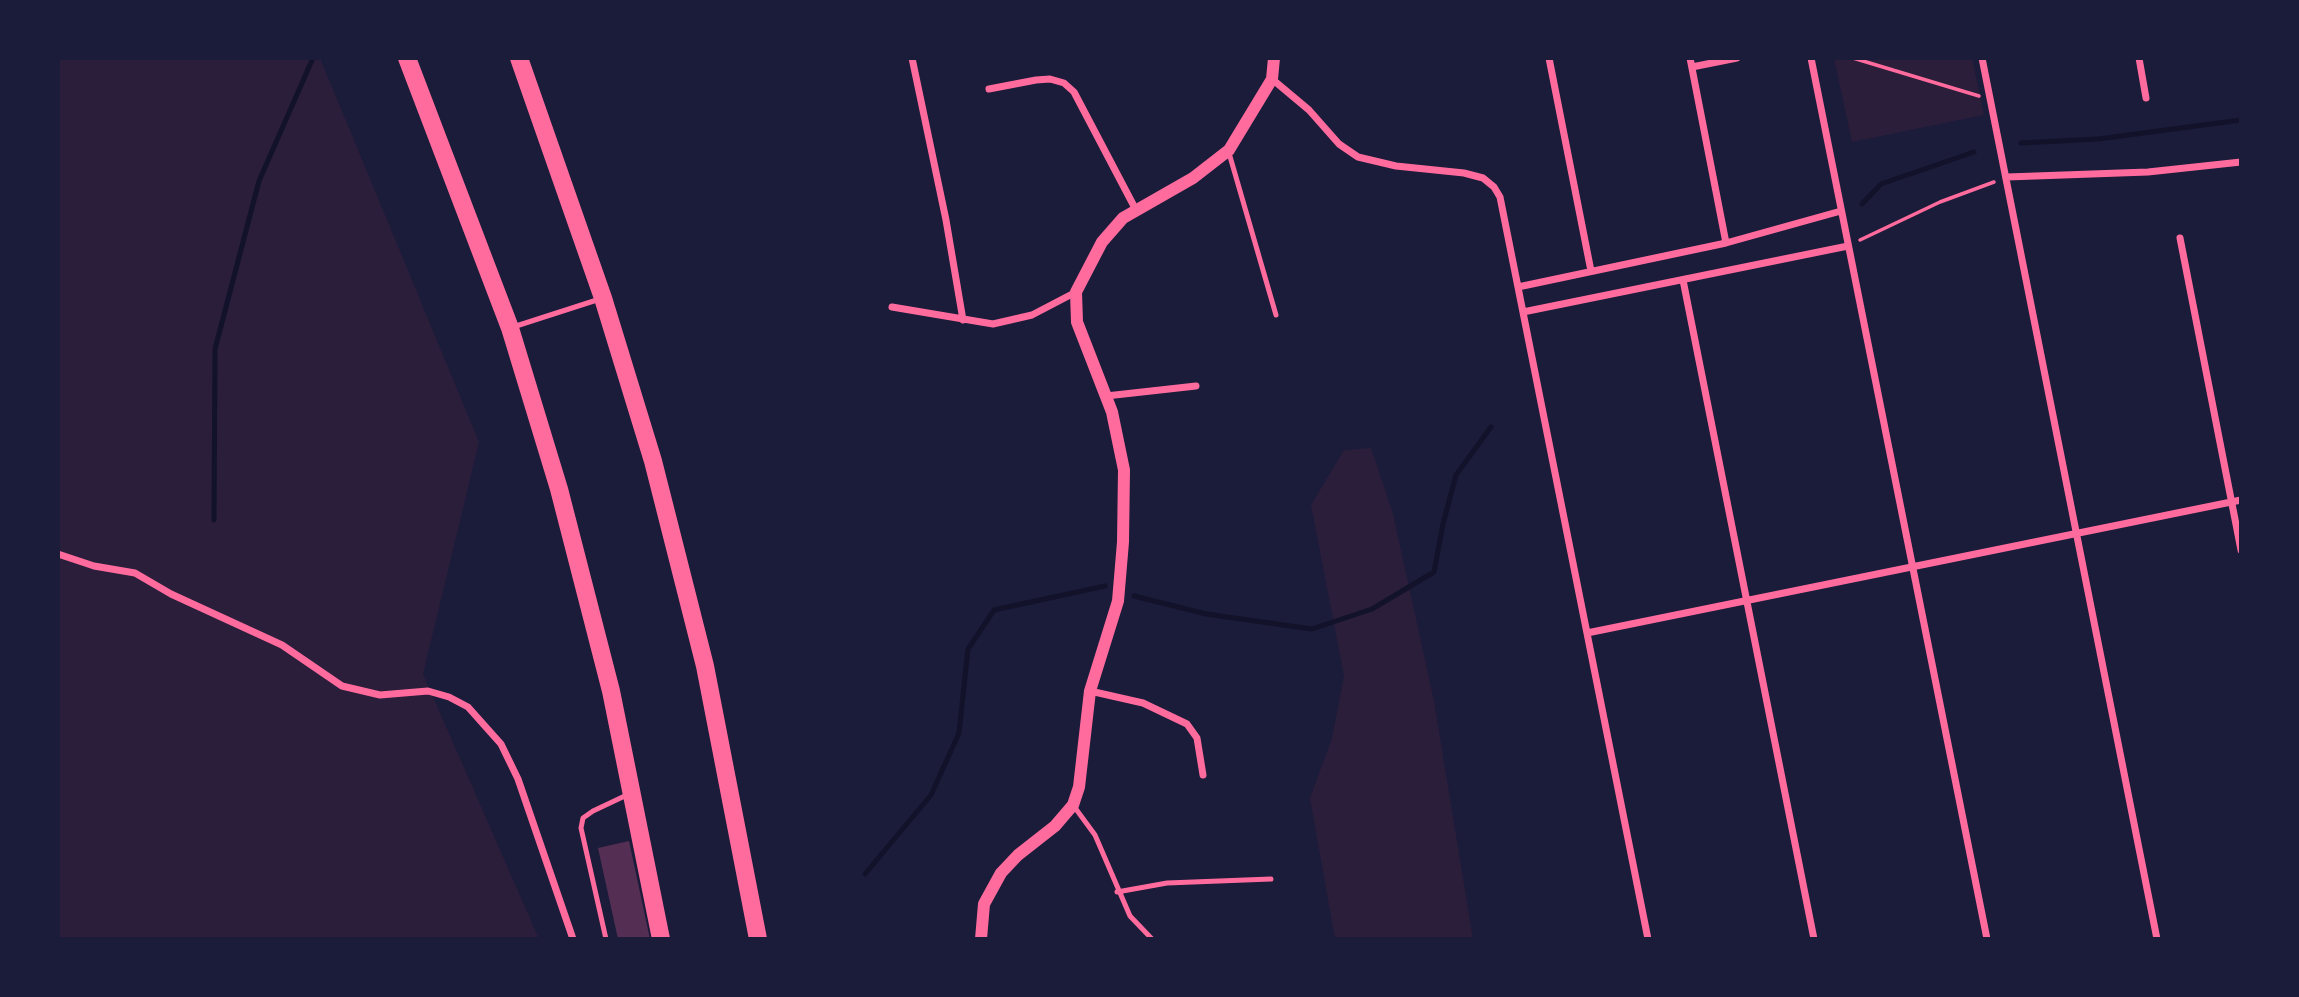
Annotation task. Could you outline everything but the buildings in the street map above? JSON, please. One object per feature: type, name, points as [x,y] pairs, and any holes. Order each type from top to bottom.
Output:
[{"type":"highway","points":[[407,58],[510,328],[586,589],[632,793],[661,939]]},
{"type":"highway","points":[[519,58],[603,298],[684,576],[705,666],[758,939]]},
{"type":"street","points":[[912,58],[946,220],[963,320]]},
{"type":"street","points":[[981,939],[984,904],[1001,873],[1018,855],[1055,826],[1073,805],[1079,787],[1090,691],[1118,601],[1124,542],[1124,470],[1106,396],[1077,322],[1076,292],[1102,242],[1123,218],[1193,178],[1228,150],[1272,79],[1273,58]]},
{"type":"street","points":[[1549,58],[1591,271]]},
{"type":"street","points":[[1690,58],[1727,243]]},
{"type":"street","points":[[1692,67],[1737,58]]},
{"type":"street","points":[[1811,58],[1987,939]]},
{"type":"street","points":[[1982,58],[2157,939]]},
{"type":"street","points":[[2138,58],[2146,98]]},
{"type":"street","points":[[989,89],[1036,80],[1051,79],[1064,83],[1074,92],[1136,210]]},
{"type":"street","points":[[1272,79],[1310,110],[1339,144],[1358,158],[1483,178],[1494,187],[1500,197],[1648,939]]},
{"type":"street","points":[[2007,177],[2127,173],[2241,162]]},
{"type":"street","points":[[1518,286],[1727,243],[1841,211]]},
{"type":"street","points":[[2180,238],[2241,550]]},
{"type":"street","points":[[1523,312],[1848,246]]},
{"type":"street","points":[[1683,279],[1814,939]]},
{"type":"street","points":[[892,307],[993,324],[1010,322],[1076,292]]},
{"type":"street","points":[[1106,396],[1196,386]]},
{"type":"street","points":[[1587,634],[2241,500]]},
{"type":"street","points":[[58,554],[94,566],[135,573],[171,594],[282,645],[342,685],[380,695],[428,691],[449,697],[468,707],[501,744],[518,779],[573,939]]},
{"type":"street","points":[[1090,691],[1143,703],[1187,724],[1196,738],[1203,775]]},
{"type":"lane","points":[[1228,150],[1276,315]]},
{"type":"lane","points":[[510,328],[603,298]]},
{"type":"lane","points":[[606,939],[581,828],[583,818],[593,811],[632,793]]},
{"type":"lane","points":[[1073,805],[1095,835],[1117,892],[1130,916],[1152,939]]},
{"type":"lane","points":[[1117,892],[1167,883],[1271,879]]},
{"type":"path","points":[[1853,58],[1991,100]]},
{"type":"path","points":[[1848,246],[1940,202],[2007,177]]},
{"type":"shaded area","points":[[58,58],[320,58],[479,442],[423,674],[539,939],[58,939]]},
{"type":"shaded area","points":[[1834,58],[1972,58],[1984,115],[1852,142]]},
{"type":"shaded area","points":[[1371,448],[1393,514],[1434,701],[1473,939],[1335,939],[1310,798],[1332,738],[1344,676],[1311,505],[1344,450]]},
{"type":"waterway","points":[[214,520],[215,349],[259,181],[313,58]]},
{"type":"waterway","points":[[2021,143],[2098,139],[2241,120]]},
{"type":"waterway","points":[[1862,204],[1881,184],[1974,152]]},
{"type":"waterway","points":[[1134,596],[1206,614],[1312,629],[1372,609],[1434,572],[1456,475],[1491,427]]},
{"type":"waterway","points":[[865,874],[931,795],[959,733],[968,649],[994,610],[1105,586]]}]
